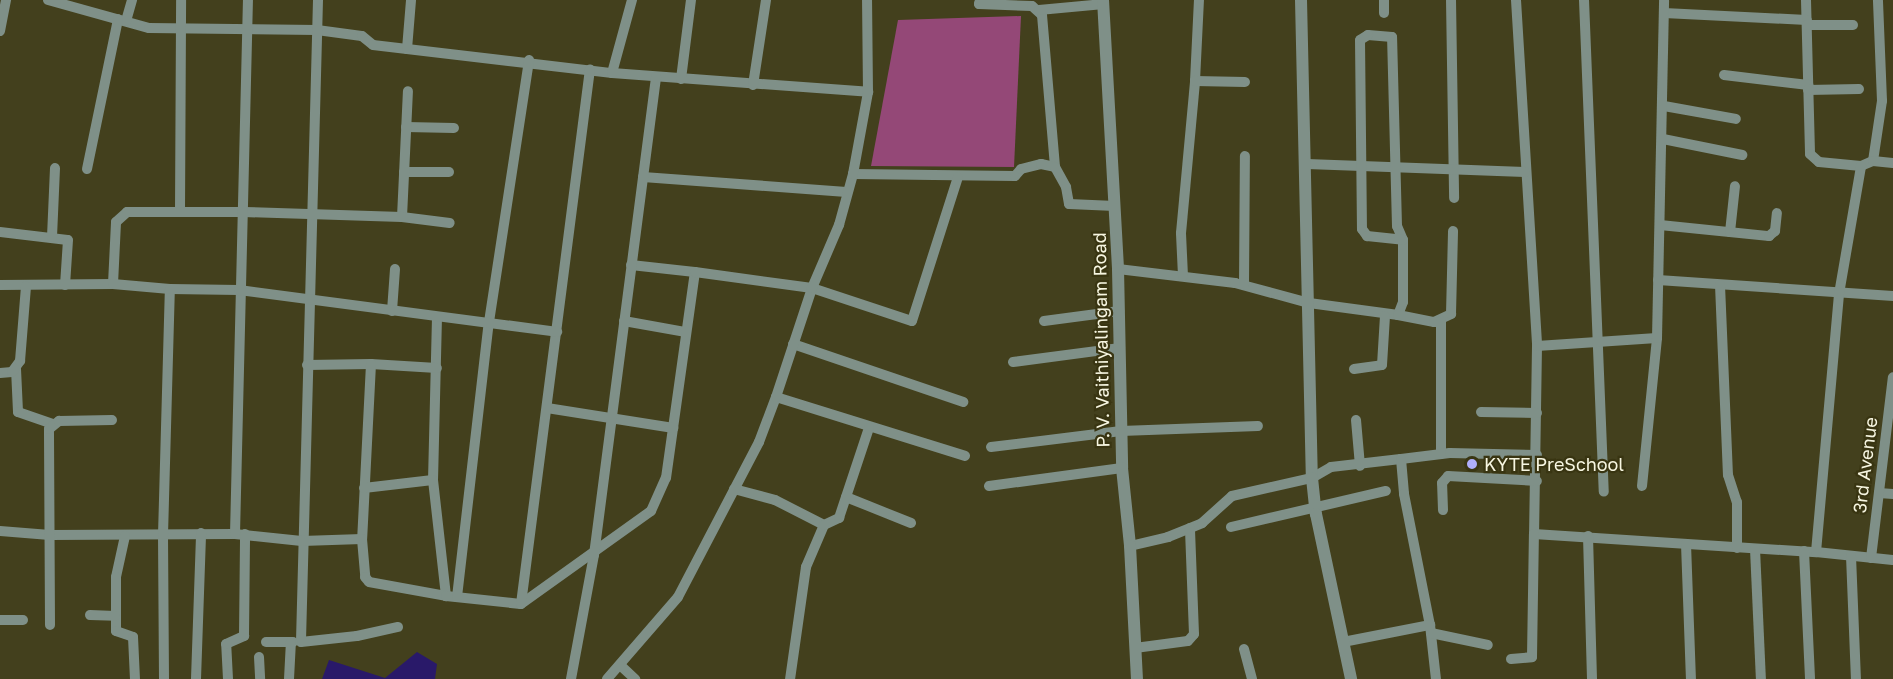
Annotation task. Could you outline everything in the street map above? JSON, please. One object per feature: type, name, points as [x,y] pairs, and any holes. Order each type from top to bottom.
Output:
[{"type":"street","points":[[0,31],[6,0]]},
{"type":"street","points":[[48,0],[149,28],[317,30],[362,36],[373,45],[530,60],[612,73],[868,92]]},
{"type":"street","points":[[87,169],[122,20],[132,0]]},
{"type":"street","points":[[180,211],[181,0]]},
{"type":"street","points":[[228,679],[226,644],[244,636],[240,534],[239,290],[244,212],[248,0]]},
{"type":"street","points":[[289,679],[296,642],[302,541],[318,0]]},
{"type":"street","points":[[408,49],[411,0]]},
{"type":"street","points":[[612,73],[632,0]]},
{"type":"street","points":[[681,79],[691,0]]},
{"type":"street","points":[[753,85],[766,0]]},
{"type":"street","points":[[608,679],[678,597],[734,489],[776,397],[812,288],[839,225],[846,192],[853,174],[868,92],[867,0]]},
{"type":"street","points":[[980,0],[979,4],[1032,6],[1040,10],[1103,2]]},
{"type":"street","points":[[1183,276],[1180,233],[1195,81],[1199,0]]},
{"type":"street","points":[[1301,0],[1312,478],[1315,509],[1351,679]]},
{"type":"street","points":[[1384,0],[1384,13]]},
{"type":"street","points":[[1451,0],[1454,198]]},
{"type":"street","points":[[1512,658],[1532,657],[1537,481],[1537,346],[1516,0]]},
{"type":"street","points":[[1584,0],[1601,340],[1604,492]]},
{"type":"street","points":[[1642,486],[1657,338],[1664,106],[1664,0]]},
{"type":"street","points":[[1806,0],[1808,88],[1813,159],[1861,166],[1873,161],[1893,163]]},
{"type":"street","points":[[1873,161],[1882,84],[1878,0]]},
{"type":"street","name":"P. V. Vaithiyalingam Road","points":[[1103,2],[1118,269],[1122,468],[1131,546],[1137,679]]},
{"type":"street","points":[[1040,10],[1055,167],[1066,188],[1069,204],[1115,206]]},
{"type":"street","points":[[1664,13],[1853,25]]},
{"type":"street","points":[[1398,315],[1403,302],[1403,240],[1397,226],[1392,37],[1368,35],[1360,40],[1364,234],[1403,240]]},
{"type":"street","points":[[452,597],[489,322],[530,60]]},
{"type":"street","points":[[521,604],[590,69]]},
{"type":"street","points":[[1724,75],[1808,88],[1858,89]]},
{"type":"street","points":[[571,679],[594,555],[656,77]]},
{"type":"street","points":[[1195,81],[1245,82]]},
{"type":"street","points":[[402,217],[408,91]]},
{"type":"street","points":[[1664,106],[1736,119]]},
{"type":"street","points":[[406,127],[454,128]]},
{"type":"street","points":[[1663,139],[1742,155]]},
{"type":"street","points":[[1244,285],[1245,156]]},
{"type":"street","points":[[853,174],[1015,176],[1021,170],[1041,164],[1055,167]]},
{"type":"street","points":[[1306,164],[1525,172]]},
{"type":"street","points":[[1816,552],[1839,294],[1861,166]]},
{"type":"street","points":[[52,237],[55,168]]},
{"type":"street","points":[[404,172],[449,171]]},
{"type":"street","points":[[643,177],[846,192]]},
{"type":"street","points":[[632,264],[812,288],[912,321],[958,177]]},
{"type":"street","points":[[1730,232],[1735,186]]},
{"type":"street","points":[[113,284],[116,222],[120,216],[180,211],[244,212],[312,216],[402,217],[450,223]]},
{"type":"street","points":[[1660,225],[1773,234],[1777,213]]},
{"type":"street","points":[[1441,454],[1441,321],[1454,308],[1453,231]]},
{"type":"street","points":[[0,232],[52,237],[70,243],[65,285]]},
{"type":"street","points":[[392,311],[395,269]]},
{"type":"street","points":[[1118,269],[1244,285],[1309,303],[1385,316],[1398,315],[1441,321]]},
{"type":"street","points":[[371,364],[362,539],[365,577],[369,582],[452,597],[521,604],[594,555],[651,511],[666,478],[694,272]]},
{"type":"street","points":[[1658,280],[1893,296]]},
{"type":"street","points":[[0,285],[113,284],[170,289],[239,290],[556,332]]},
{"type":"street","points":[[1720,285],[1728,474],[1737,502],[1737,548]]},
{"type":"street","points":[[26,286],[22,354],[16,369],[18,412],[52,424],[112,420]]},
{"type":"street","points":[[164,679],[163,535],[170,289]]},
{"type":"street","points":[[1044,321],[1119,311]]},
{"type":"street","points":[[1354,369],[1382,365],[1385,316]]},
{"type":"street","points":[[437,317],[433,480],[452,597]]},
{"type":"street","points":[[624,321],[686,332]]},
{"type":"street","points":[[1537,346],[1657,338]]},
{"type":"street","points":[[794,344],[963,402]]},
{"type":"street","points":[[1013,362],[1120,348]]},
{"type":"street","points":[[307,365],[371,364],[437,369]]},
{"type":"street","points":[[0,373],[16,369]]},
{"type":"street","name":"3rd Avenue","points":[[1871,558],[1893,377]]},
{"type":"street","points":[[776,397],[868,428],[965,456]]},
{"type":"street","points":[[547,408],[673,428]]},
{"type":"street","points":[[1481,412],[1537,413]]},
{"type":"street","points":[[1356,420],[1360,466]]},
{"type":"street","points":[[50,625],[49,434],[52,424]]},
{"type":"street","points":[[991,447],[1121,431],[1258,426]]},
{"type":"street","points":[[790,679],[807,567],[824,525],[839,518],[868,428]]},
{"type":"street","points":[[1131,546],[1191,528],[1212,516],[1232,496],[1312,478],[1331,467],[1360,466],[1441,454],[1537,455]]},
{"type":"street","points":[[1401,459],[1404,494],[1430,629],[1436,679]]},
{"type":"street","points":[[989,486],[1122,468]]},
{"type":"street","points":[[1443,510],[1442,483],[1448,476],[1537,481]]},
{"type":"street","points":[[364,488],[433,480]]},
{"type":"street","points":[[734,489],[775,500],[824,525]]},
{"type":"street","points":[[1231,527],[1386,491]]},
{"type":"street","points":[[1879,493],[1893,494]]},
{"type":"street","points":[[846,497],[911,523]]},
{"type":"street","points":[[1135,648],[1188,641],[1194,634],[1191,528]]},
{"type":"street","points":[[0,531],[50,535],[125,536],[240,534],[302,541],[362,539]]},
{"type":"street","points":[[196,679],[201,533]]},
{"type":"street","points":[[1534,534],[1804,551],[1893,560]]},
{"type":"street","points":[[125,536],[117,577],[116,631],[133,637],[135,679]]},
{"type":"street","points":[[1588,536],[1592,679]]},
{"type":"street","points":[[1686,544],[1691,679]]},
{"type":"street","points":[[1755,549],[1761,679]]},
{"type":"street","points":[[1804,551],[1810,679]]},
{"type":"street","points":[[1851,556],[1856,679]]},
{"type":"street","points":[[90,615],[115,616]]},
{"type":"street","points":[[0,620],[23,620]]},
{"type":"street","points":[[266,642],[296,642],[357,636],[398,627]]},
{"type":"street","points":[[1343,642],[1430,629],[1488,645]]},
{"type":"street","points":[[1244,649],[1252,679]]},
{"type":"street","points":[[259,657],[260,679]]},
{"type":"street","points":[[620,665],[635,679]]},
{"type":"shaded area","points":[[1021,16],[1014,167],[871,166],[898,20]]},
{"type":"shaded area","points":[[417,652],[437,664],[435,679],[322,679],[329,660],[385,678]]},
{"type":"place","name":"KYTE PreSchool","points":[[1472,464]]}]
